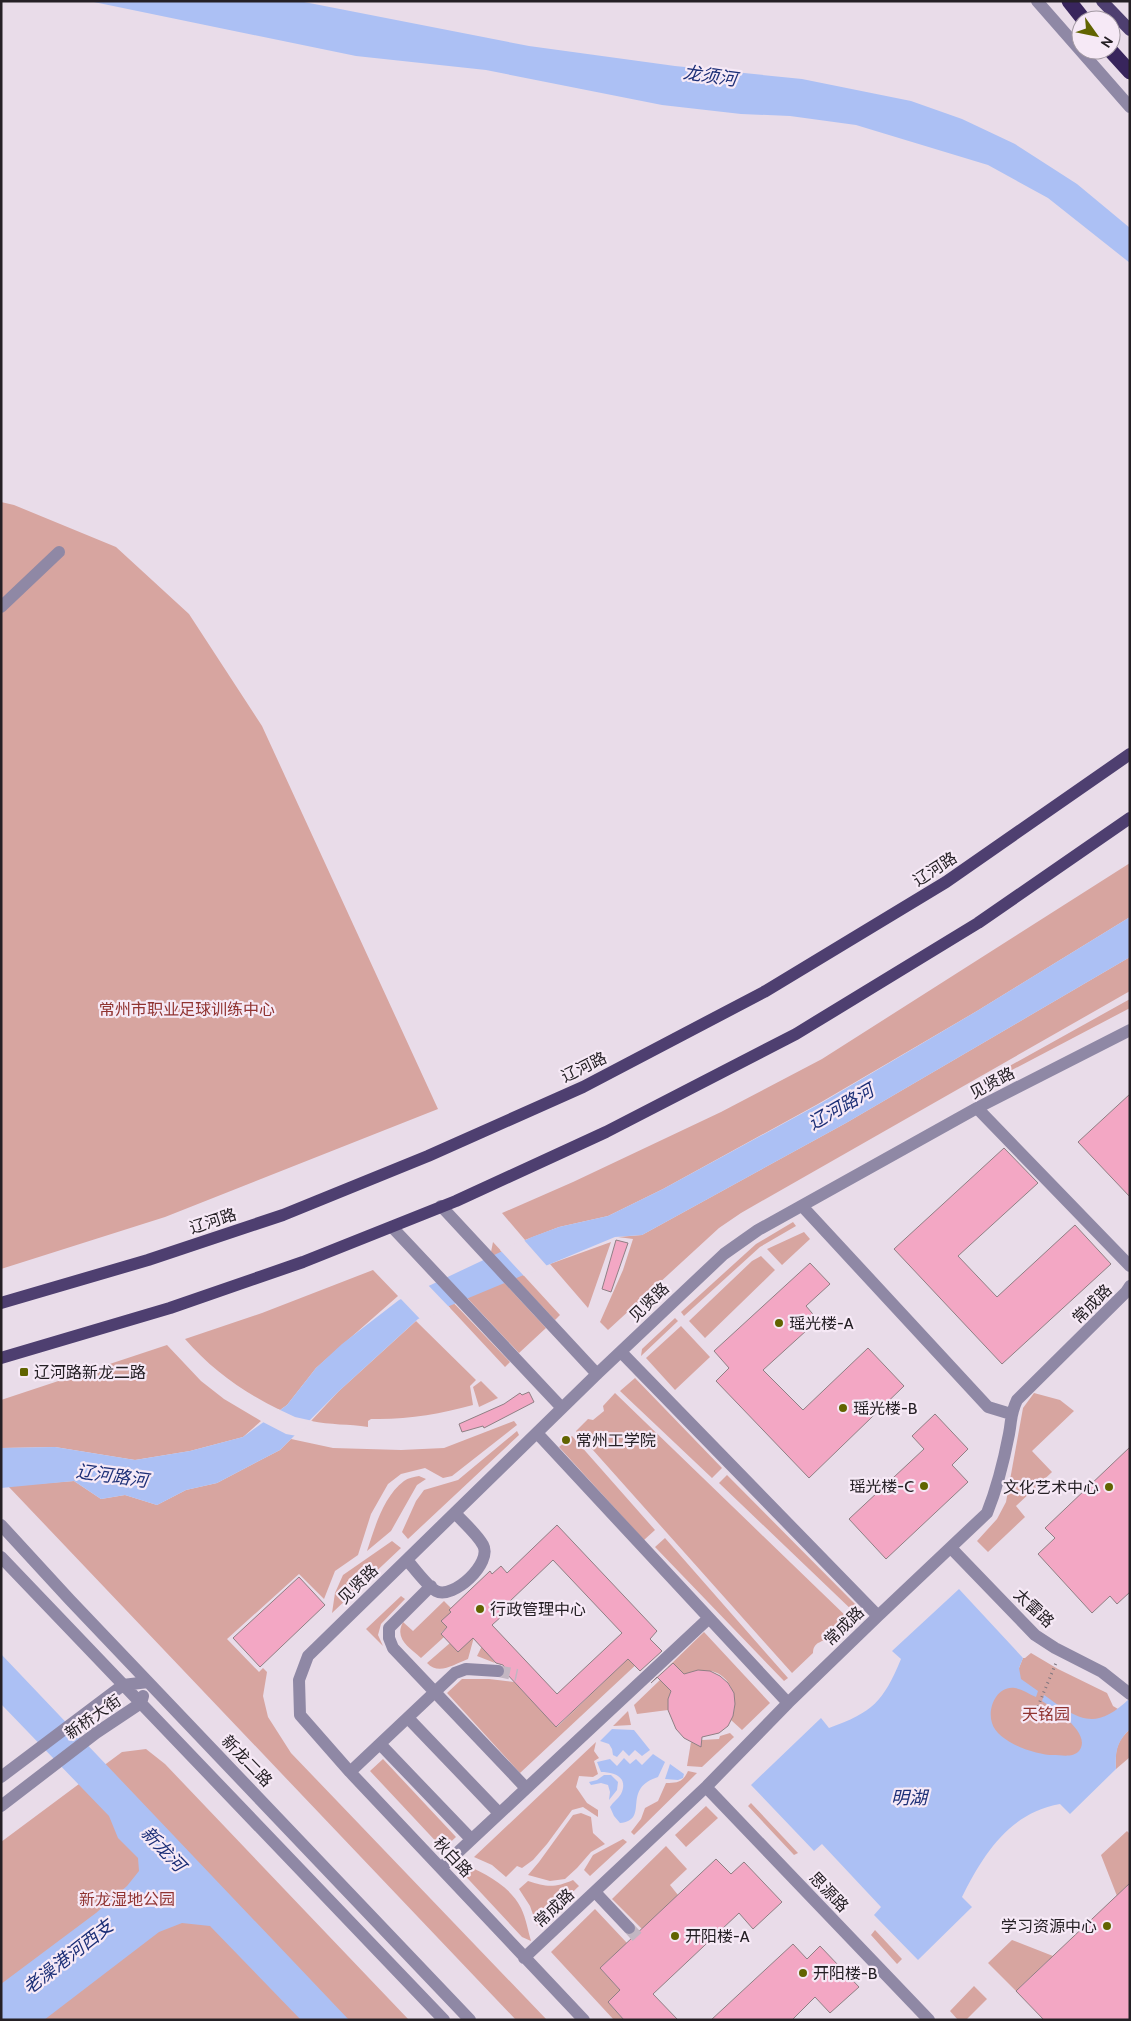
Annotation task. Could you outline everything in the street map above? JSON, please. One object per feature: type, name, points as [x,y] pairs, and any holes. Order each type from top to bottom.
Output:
[{"type":"highway","points":[[1119,60],[1130,72]]},
{"type":"main road","points":[[1102,1],[1130,30]]},
{"type":"main road","name":"辽河路","points":[[1,1303],[148,1260],[284,1215],[428,1156],[583,1087],[764,992],[937,887],[1130,754]]},
{"type":"main road","points":[[1,1358],[170,1308],[302,1262],[392,1227],[606,1132],[796,1034],[978,922],[1130,818]]},
{"type":"street","points":[[1037,1],[1130,107]]},
{"type":"street","points":[[1,607],[60,552]]},
{"type":"street","name":"见贤路","points":[[300,1715],[299,1680],[308,1656],[597,1374],[724,1254],[758,1230],[978,1108],[1130,1030]]},
{"type":"street","points":[[978,1108],[1130,1266]]},
{"type":"street","points":[[441,1206],[597,1374]]},
{"type":"street","points":[[802,1206],[988,1407],[1011,1414]]},
{"type":"street","points":[[392,1227],[562,1408]]},
{"type":"street","name":"常成路","points":[[524,1958],[706,1787],[788,1703],[987,1513],[1009,1433],[1011,1414],[1018,1400],[1130,1286]]},
{"type":"street","points":[[621,1352],[878,1616]]},
{"type":"street","points":[[537,1433],[788,1703]]},
{"type":"street","points":[[407,1560],[436,1591],[445,1593],[455,1590],[481,1566],[485,1555],[484,1546],[455,1513]]},
{"type":"street","name":"新龙二路","points":[[1,1525],[470,2020]]},
{"type":"street","name":"太雷路","points":[[951,1548],[1035,1635],[1102,1672],[1126,1690]]},
{"type":"street","points":[[1,1557],[444,2020]]},
{"type":"street","points":[[431,1586],[389,1628],[389,1638],[393,1648],[526,1788]]},
{"type":"street","points":[[441,1868],[709,1618]]},
{"type":"street","points":[[350,1772],[455,1673],[466,1670],[498,1671]]},
{"type":"street","name":"新桥大街","points":[[1,1777],[123,1685],[148,1682],[141,1703],[96,1733],[1,1806]]},
{"type":"street","name":"秋白路","points":[[300,1715],[350,1772],[584,2020]]},
{"type":"street","points":[[408,1718],[499,1813]]},
{"type":"street","points":[[380,1744],[471,1839]]},
{"type":"street","name":"思源路","points":[[706,1787],[929,2020]]},
{"type":"street","points":[[595,1892],[629,1928]]},
{"type":"path","points":[[1036,1711],[1061,1651]]},
{"type":"green space","name":"常州市职业足球训练中心","points":[[1,502],[14,505],[116,547],[189,614],[262,726],[438,1109],[165,1217],[1,1269]]},
{"type":"green space","points":[[1130,863],[1130,917],[977,1011],[818,1104],[663,1189],[608,1216],[559,1227],[525,1240],[502,1213],[573,1182],[721,1112],[822,1059]]},
{"type":"green space","points":[[1130,957],[1130,991],[741,1213],[719,1228],[608,1330],[600,1322],[623,1270],[633,1239],[618,1237],[642,1235],[846,1123]]},
{"type":"green space","points":[[1130,999],[1130,1008],[972,1091],[970,1088]]},
{"type":"green space","points":[[793,1222],[796,1226],[760,1247],[684,1316],[681,1312],[756,1244]]},
{"type":"green space","points":[[804,1232],[810,1239],[782,1265],[767,1249]]},
{"type":"green space","points":[[493,1242],[560,1315],[555,1320],[491,1252]]},
{"type":"green space","points":[[611,1242],[588,1308],[550,1264]]},
{"type":"green space","points":[[761,1256],[775,1270],[705,1338],[689,1321],[752,1261]]},
{"type":"green space","points":[[484,1261],[546,1328],[519,1353],[457,1287]]},
{"type":"green space","points":[[373,1270],[398,1296],[316,1368],[287,1405],[280,1410],[253,1396],[229,1379],[206,1361],[185,1339],[262,1313]]},
{"type":"green space","points":[[437,1294],[446,1295],[510,1362],[505,1367]]},
{"type":"green space","points":[[675,1318],[678,1321],[641,1356],[642,1349]]},
{"type":"green space","points":[[416,1321],[476,1380],[470,1386],[473,1405],[423,1416],[371,1419],[368,1421],[368,1427],[311,1421],[339,1391]]},
{"type":"green space","points":[[681,1326],[710,1357],[675,1390],[646,1358]]},
{"type":"green space","points":[[167,1345],[201,1381],[224,1399],[261,1421],[243,1437],[190,1451],[135,1460],[55,1447],[1,1448],[1,1400]]},
{"type":"green space","points":[[635,1378],[722,1468],[712,1478],[620,1391]]},
{"type":"green space","points":[[481,1381],[498,1398],[479,1407],[473,1387]]},
{"type":"green space","points":[[615,1393],[849,1619],[828,1639],[817,1644],[813,1649],[813,1653],[792,1673],[576,1431],[588,1419],[593,1420],[604,1411],[603,1406]]},
{"type":"green space","points":[[1034,1393],[1060,1400],[1074,1411],[1032,1451],[1052,1472],[1016,1506],[1025,1517],[988,1552],[977,1541],[997,1519],[1006,1502],[1023,1408]]},
{"type":"green space","points":[[514,1421],[517,1425],[452,1476],[443,1478],[425,1468],[401,1474],[388,1484],[371,1514],[358,1555],[335,1571],[324,1599],[299,1574],[227,1639],[259,1672],[263,1668],[267,1672],[263,1696],[268,1717],[291,1753],[547,2020],[516,2020],[8,1486],[74,1481],[101,1499],[125,1495],[157,1505],[186,1490],[217,1483],[280,1450],[291,1439],[333,1448],[401,1450],[444,1448]]},
{"type":"green space","points":[[517,1431],[519,1435],[408,1539],[402,1532],[416,1501],[424,1490],[458,1480]]},
{"type":"green space","points":[[572,1436],[655,1530],[644,1540],[559,1447]]},
{"type":"green space","points":[[727,1475],[860,1609],[856,1614],[719,1483]]},
{"type":"green space","points":[[419,1476],[426,1479],[417,1485],[391,1531],[367,1551],[373,1532],[390,1495],[404,1481]]},
{"type":"green space","points":[[665,1538],[788,1678],[784,1681],[655,1547]]},
{"type":"green space","points":[[392,1541],[401,1548],[332,1613],[335,1593],[343,1575]]},
{"type":"green space","points":[[401,1596],[405,1599],[381,1624],[378,1635],[383,1646],[366,1629]]},
{"type":"green space","points":[[444,1601],[451,1608],[449,1610],[451,1612],[447,1627],[441,1633],[444,1637],[421,1658],[402,1638],[400,1633],[403,1622],[413,1631]]},
{"type":"green space","points":[[704,1632],[770,1703],[742,1730],[731,1720],[735,1706],[734,1698],[729,1683],[724,1678],[718,1673],[706,1671],[678,1678],[668,1667]]},
{"type":"green space","points":[[474,1637],[468,1659],[442,1669],[436,1669],[427,1663],[450,1643]]},
{"type":"green space","points":[[482,1646],[495,1663],[477,1656]]},
{"type":"green space","name":"天铭园","points":[[1031,1653],[1058,1669],[1107,1693],[1113,1706],[1118,1709],[1080,1764],[1001,1745],[984,1725],[991,1697],[1019,1668],[1023,1658]]},
{"type":"green space","points":[[633,1654],[640,1661],[520,1773],[447,1693],[462,1679],[489,1679],[514,1682],[557,1727]]},
{"type":"green space","points":[[660,1680],[671,1691],[668,1699],[668,1710],[637,1714],[634,1705]]},
{"type":"green space","points":[[628,1711],[631,1725],[613,1726]]},
{"type":"green space","points":[[1130,1729],[1130,1757],[1116,1769],[1117,1747]]},
{"type":"green space","points":[[730,1733],[734,1737],[702,1767],[687,1766],[691,1742],[700,1746],[702,1740],[719,1739],[720,1736]]},
{"type":"green space","points":[[596,1742],[594,1751],[599,1758],[594,1761],[598,1774],[593,1777],[579,1776],[576,1787],[587,1803],[598,1810],[598,1817],[583,1807],[572,1810],[533,1860],[522,1868],[517,1866],[506,1877],[492,1865],[474,1857]]},
{"type":"green space","name":"新龙湿地公园","points":[[146,1749],[165,1764],[409,2020],[1,2020],[1,1842],[122,1752]]},
{"type":"green space","points":[[383,1759],[456,1837],[443,1849],[370,1771]]},
{"type":"green space","points":[[688,1771],[697,1773],[634,1835],[631,1832],[641,1819],[645,1808],[658,1801],[666,1783],[680,1781]]},
{"type":"green space","points":[[751,1803],[798,1853],[794,1855],[748,1806]]},
{"type":"green space","points":[[706,1806],[718,1818],[686,1847],[675,1835]]},
{"type":"green space","points":[[581,1813],[591,1817],[593,1833],[605,1844],[591,1852],[565,1879],[550,1881],[528,1875],[573,1815]]},
{"type":"green space","points":[[1127,1831],[1130,1834],[1130,1883],[1117,1896],[1101,1855]]},
{"type":"green space","points":[[623,1839],[627,1842],[590,1876],[584,1870],[593,1855]]},
{"type":"green space","points":[[666,1846],[687,1869],[670,1885],[678,1895],[642,1929],[612,1899]]},
{"type":"green space","points":[[459,1862],[486,1875],[509,1892],[523,1912],[531,1941],[522,1937],[457,1867]]},
{"type":"green space","points":[[573,1880],[579,1886],[537,1926],[530,1906],[519,1889],[528,1881],[550,1886]]},
{"type":"green space","points":[[595,1909],[627,1943],[600,1968],[620,1990],[608,2002],[624,2020],[614,2020],[551,1952]]},
{"type":"green space","points":[[875,1930],[902,1959],[897,1964],[871,1935]]},
{"type":"green space","points":[[1012,1940],[1053,1956],[1016,1991],[988,1963]]},
{"type":"green space","points":[[974,1986],[987,1999],[966,2020],[958,2020],[950,2011]]},
{"type":"water","name":"龙须河","points":[[89,1],[299,1],[529,46],[675,66],[802,79],[911,101],[962,119],[1015,144],[1077,184],[1130,228],[1130,263],[1048,198],[988,165],[856,125],[790,116],[741,114],[662,105],[486,70],[356,56]]},
{"type":"water","name":"辽河路河","points":[[1130,917],[1130,957],[846,1123],[642,1235],[615,1237],[418,1319],[339,1391],[280,1450],[217,1483],[186,1490],[157,1505],[125,1495],[101,1499],[74,1481],[1,1488],[1,1448],[55,1447],[135,1460],[190,1451],[243,1437],[287,1405],[316,1368],[342,1344],[399,1300],[532,1237],[559,1227],[608,1216],[663,1189],[823,1102],[977,1011]]},
{"type":"water","name":"明湖","points":[[959,1589],[1023,1658],[1019,1668],[1021,1679],[1038,1691],[1036,1697],[1015,1688],[1003,1690],[998,1694],[992,1705],[991,1717],[995,1730],[1001,1736],[1018,1746],[1037,1753],[1063,1756],[1079,1751],[1082,1744],[1081,1737],[1076,1729],[1062,1715],[1042,1701],[1044,1695],[1067,1711],[1087,1719],[1097,1719],[1107,1715],[1118,1709],[1130,1698],[1130,1729],[1122,1738],[1118,1747],[1116,1769],[1070,1814],[1060,1804],[1042,1809],[1026,1816],[1000,1838],[979,1866],[962,1897],[972,1907],[918,1960],[874,1915],[881,1907],[822,1844],[814,1851],[751,1785],[821,1718],[829,1728],[856,1717],[875,1704],[895,1674],[901,1659],[892,1651]]},
{"type":"water","points":[[1,1654],[349,2020],[301,2020],[210,1926],[182,1923],[159,1932],[44,2020],[1,2020],[1,1984],[96,1913],[127,1886],[139,1871],[138,1858],[118,1838],[109,1816],[1,1704]]},
{"type":"water","points":[[612,1729],[634,1730],[650,1750],[642,1756],[635,1750],[629,1756],[623,1750],[617,1757],[613,1755],[609,1744],[600,1741]]},
{"type":"water","points":[[653,1754],[665,1762],[658,1777],[647,1782],[640,1789],[634,1816],[629,1821],[620,1823],[610,1807],[621,1794],[623,1788],[622,1780],[615,1774],[601,1772],[597,1762],[610,1759],[617,1766],[624,1758],[630,1764],[636,1759],[642,1765]]},
{"type":"water","points":[[670,1764],[684,1774],[683,1778],[678,1780],[665,1779]]},
{"type":"water","points":[[604,1775],[611,1775],[618,1782],[617,1790],[609,1800],[610,1792],[608,1785],[601,1783],[591,1785],[589,1782],[597,1780]]},
{"type":"pier","points":[[524,1240],[547,1266],[524,1276],[500,1250]]},
{"type":"pier","points":[[427,1284],[450,1308],[421,1320],[399,1297]]},
{"type":"pier","points":[[278,1409],[295,1417],[313,1421],[297,1436],[286,1434],[261,1421]]},
{"type":"building","points":[[1130,1094],[1130,1197],[1078,1142]]},
{"type":"building","points":[[1004,1148],[1038,1183],[958,1256],[997,1297],[1075,1225],[1111,1264],[1002,1364],[894,1249]]},
{"type":"building","points":[[616,1240],[628,1243],[611,1292],[602,1289]]},
{"type":"building","points":[[810,1263],[830,1284],[806,1306],[818,1320],[763,1370],[803,1410],[868,1348],[904,1386],[809,1478],[716,1381],[729,1368],[714,1351]]},
{"type":"building","points":[[529,1392],[534,1402],[484,1428],[483,1426],[462,1432],[459,1424],[504,1404],[520,1393],[522,1395]]},
{"type":"building","name":"瑶光楼-C","points":[[935,1414],[968,1449],[952,1465],[968,1482],[886,1559],[849,1519],[924,1449],[912,1436]]},
{"type":"building","name":"文化艺术中心","points":[[1130,1447],[1130,1592],[1117,1604],[1110,1596],[1092,1613],[1038,1554],[1055,1538],[1045,1528]]},
{"type":"building","points":[[557,1525],[657,1631],[650,1639],[662,1651],[640,1671],[628,1659],[556,1727],[506,1673],[503,1665],[496,1663],[473,1638],[458,1652],[441,1634],[447,1627],[441,1621],[451,1612],[449,1610],[490,1571],[492,1574],[501,1566],[507,1573]],"holes":[[[553,1560],[622,1633],[557,1694],[492,1625],[513,1606],[509,1602]]]},
{"type":"building","points":[[299,1577],[325,1605],[260,1667],[233,1638]]},
{"type":"building","points":[[673,1663],[684,1674],[698,1670],[710,1671],[720,1676],[728,1683],[734,1693],[733,1716],[728,1726],[719,1733],[702,1737],[701,1747],[684,1738],[676,1729],[668,1710],[668,1699],[671,1691],[657,1677]]},
{"type":"building","name":"开阳楼-A","points":[[716,1859],[731,1874],[744,1862],[782,1902],[753,1929],[739,1913],[653,1994],[678,2020],[624,2020],[608,2002],[620,1990],[600,1968]]},
{"type":"building","name":"学习资源中心","points":[[1130,1883],[1130,2020],[1044,2020],[1016,1991]]},
{"type":"building","name":"开阳楼-B","points":[[793,1944],[807,1959],[820,1946],[859,1987],[830,2013],[815,1997],[792,2020],[711,2020]]},
{"type":"tunnel","points":[[498,1671],[517,1675]]},
{"type":"tunnel","points":[[629,1928],[640,1940]]},
{"type":"place","name":"瑶光楼-A","points":[[779,1323]]},
{"type":"place","name":"辽河路新龙二路","points":[[24,1372]]},
{"type":"place","name":"瑶光楼-B","points":[[843,1408]]},
{"type":"place","name":"常州工学院","points":[[566,1440]]},
{"type":"place","name":"瑶光楼-C","points":[[924,1486]]},
{"type":"place","name":"文化艺术中心","points":[[1109,1487]]},
{"type":"place","name":"行政管理中心","points":[[480,1609]]},
{"type":"place","name":"学习资源中心","points":[[1107,1926]]},
{"type":"place","name":"开阳楼-A","points":[[675,1936]]},
{"type":"place","name":"开阳楼-B","points":[[803,1973]]},
{"type":"water label","name":"新龙河","points":[[163,1849]]},
{"type":"water label","name":"老澡港河西支","points":[[68,1957]]}]
